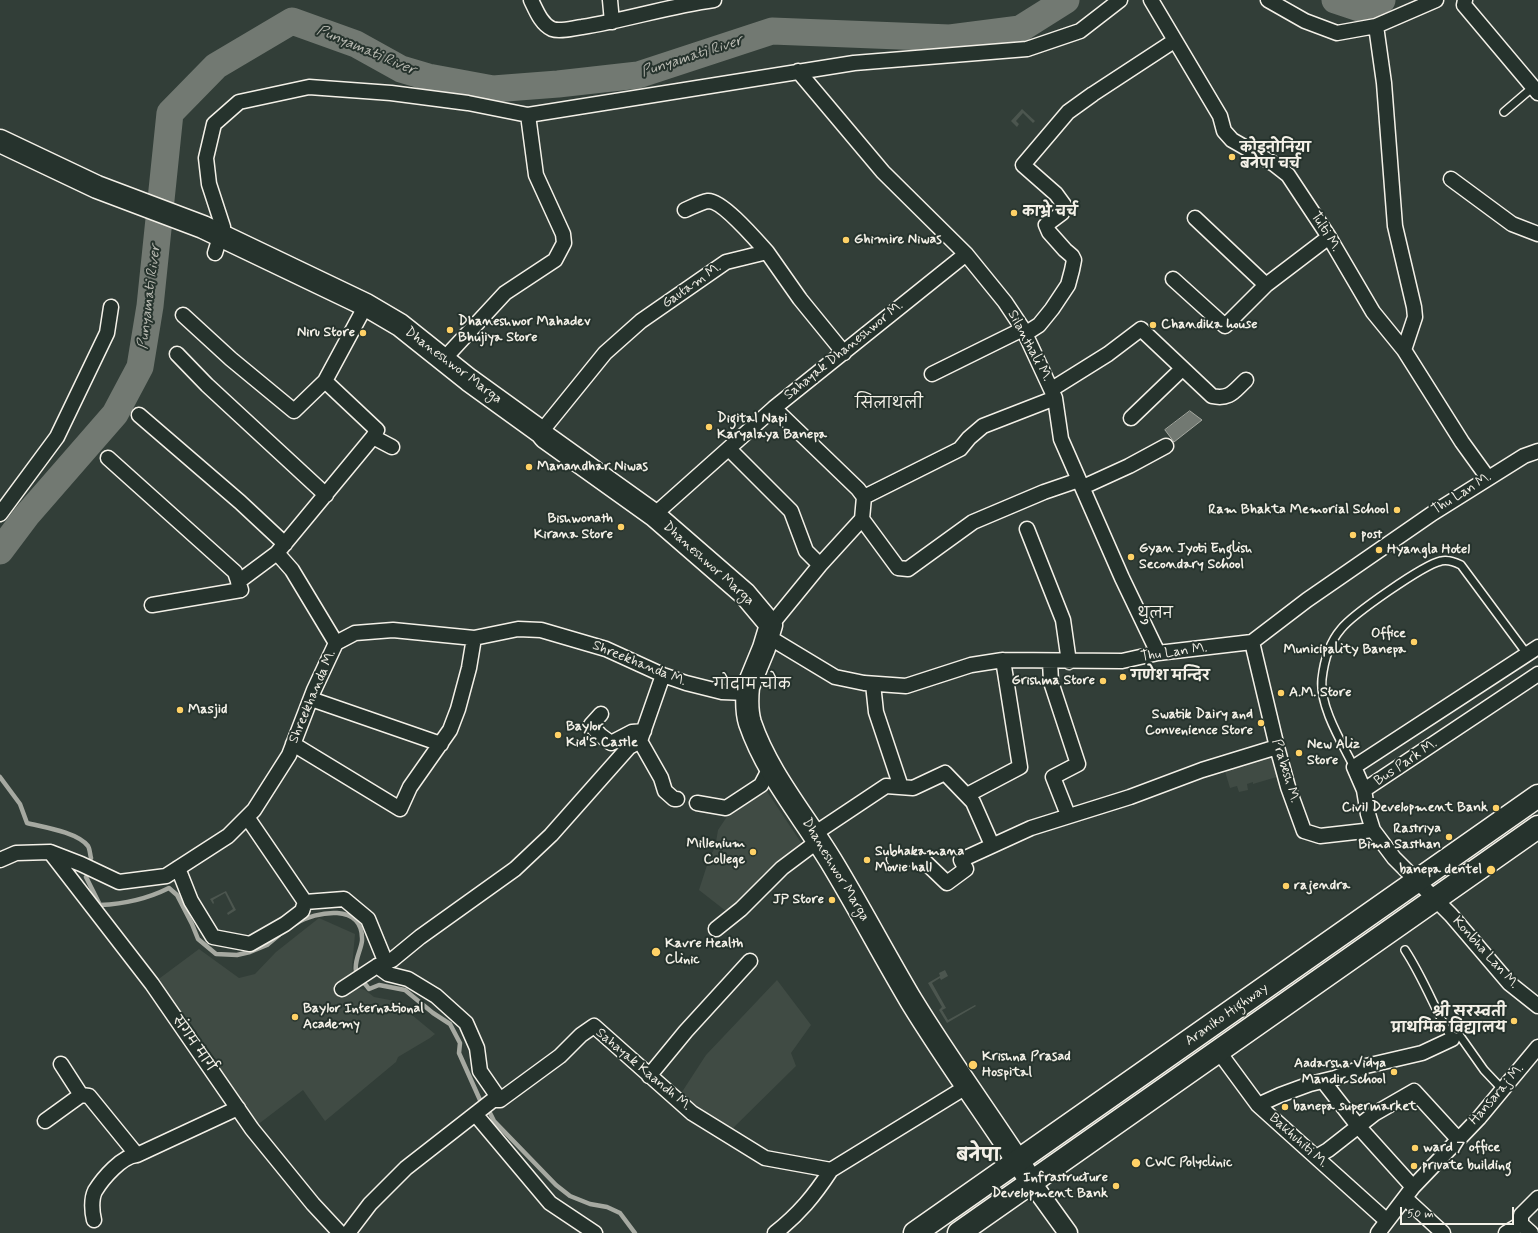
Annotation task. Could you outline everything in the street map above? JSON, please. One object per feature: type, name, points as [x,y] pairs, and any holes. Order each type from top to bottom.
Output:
[{"type":"main road","name":"Dhaneshwor Marga","points":[[0,141],[97,187],[125,196],[213,238],[366,305],[400,325],[443,360],[541,432],[545,437],[654,515],[745,594],[769,630],[764,648],[747,693],[750,722],[770,768],[816,837],[913,1002],[966,1087],[986,1112],[1032,1183]]},
{"type":"main road","name":"Araniko Highway","points":[[915,1233],[1538,796]]},
{"type":"main road","name":"Araniko Highway","points":[[959,1233],[1538,827]]},
{"type":"street","points":[[530,0],[544,24],[553,29],[565,29],[612,22],[691,3],[714,0]]},
{"type":"street","points":[[610,0],[612,22]]},
{"type":"street","points":[[213,238],[224,227],[209,184],[206,158],[214,124],[239,102],[309,87],[391,93],[468,104],[528,115],[854,63],[1027,49],[1080,31],[1120,0]]},
{"type":"street","name":"Tulti M.","points":[[1151,0],[1220,116],[1224,131],[1232,140],[1274,164],[1288,175],[1329,237],[1373,312],[1404,350],[1462,442],[1488,478]]},
{"type":"street","points":[[1268,0],[1305,21],[1336,33],[1376,26],[1436,0]]},
{"type":"street","points":[[1465,0],[1464,5],[1535,90]]},
{"type":"street","points":[[1376,26],[1384,83],[1396,226],[1415,317],[1404,350]]},
{"type":"street","points":[[932,374],[1039,325],[1068,285],[1074,260],[1049,232],[1046,225],[1062,213],[1064,205],[1056,194],[1023,165],[1068,112],[1174,41]]},
{"type":"street","name":"Silanthali M.","points":[[798,71],[884,172],[966,254],[1004,302],[1024,332],[1053,393],[1061,439],[1122,578],[1158,654]]},
{"type":"street","points":[[443,360],[505,293],[555,260],[564,244],[563,234],[536,175],[528,115]]},
{"type":"street","points":[[1451,179],[1512,224],[1538,234]]},
{"type":"street","points":[[685,210],[704,202],[714,202],[732,217],[767,252],[800,299],[844,353]]},
{"type":"street","points":[[1195,218],[1266,285]]},
{"type":"street","points":[[1174,279],[1225,326],[1266,285],[1329,237]]},
{"type":"street","name":"Gautam M.","points":[[541,432],[605,353],[641,321],[726,262],[767,252]]},
{"type":"street","name":"Sahayak Dhaneshwor M.","points":[[654,515],[774,408],[844,353],[885,317],[966,254]]},
{"type":"street","points":[[183,316],[231,359],[294,411],[325,382],[366,305]]},
{"type":"street","points":[[0,514],[57,437],[107,332],[111,307]]},
{"type":"street","points":[[864,497],[960,449],[969,438],[983,426],[1053,393],[1141,329],[1212,396],[1221,398],[1228,396],[1246,380]]},
{"type":"street","points":[[177,354],[207,385],[326,495]]},
{"type":"street","points":[[1131,418],[1182,369]]},
{"type":"street","points":[[238,582],[281,549],[377,430],[325,382]]},
{"type":"street","points":[[774,408],[864,497]]},
{"type":"street","points":[[139,415],[240,502],[281,549],[292,570],[336,642]]},
{"type":"street","points":[[372,437],[392,447]]},
{"type":"street","points":[[862,519],[898,568],[908,569],[973,522],[1044,492],[1081,484],[1130,466],[1166,446]]},
{"type":"street","points":[[729,448],[791,511],[806,551],[820,565]]},
{"type":"street","name":"Thu Lan M.","points":[[769,630],[835,677],[873,684],[906,686],[971,666],[1003,660],[1070,662],[1103,660],[1122,661],[1158,654],[1252,642],[1307,600],[1433,513],[1524,456],[1538,451]]},
{"type":"street","points":[[108,458],[235,572],[241,590],[152,605]]},
{"type":"street","points":[[769,630],[820,565],[862,519],[864,497]]},
{"type":"street","points":[[1027,529],[1063,620],[1070,662]]},
{"type":"street","name":"Shreekhanda M.","points":[[0,860],[16,853],[50,852],[81,864],[119,882],[166,876],[228,836],[247,817],[269,789],[289,755],[310,699],[336,642],[354,633],[392,630],[474,638],[518,629],[541,630],[606,649],[663,675],[722,692],[747,693]]},
{"type":"street","points":[[293,744],[400,809],[410,786],[450,730],[458,709],[469,668],[474,638]]},
{"type":"street","name":"Prabesh M.","points":[[1252,642],[1288,787],[1304,830],[1320,836],[1373,830]]},
{"type":"street","points":[[1364,790],[1354,767],[1533,650]]},
{"type":"street","points":[[967,795],[1020,767],[1003,660]]},
{"type":"street","points":[[1050,661],[1052,682],[1078,764],[1053,777],[1068,815]]},
{"type":"street","name":"Bus Park M.","points":[[1434,899],[1394,858],[1373,830],[1368,814],[1364,790],[1538,674]]},
{"type":"street","points":[[342,989],[382,964],[515,869],[551,835],[629,747],[642,736],[663,675]]},
{"type":"street","points":[[873,684],[876,712],[901,787]]},
{"type":"street","points":[[310,699],[441,744]]},
{"type":"street","points":[[601,714],[591,725],[600,735],[611,743],[632,732],[642,736],[661,778],[665,791],[674,799],[677,799]]},
{"type":"street","points":[[894,860],[921,858],[947,883],[966,868],[961,860],[992,845],[1068,815],[1130,797],[1202,770],[1277,747]]},
{"type":"street","points":[[698,803],[726,808],[760,785],[770,768]]},
{"type":"street","points":[[716,928],[741,909],[816,837],[886,786],[913,788],[945,773],[973,802],[992,845]]},
{"type":"street","points":[[247,817],[305,902]]},
{"type":"street","name":"संगम मार्ग","points":[[50,852],[152,984],[252,1129],[313,1204],[340,1233]]},
{"type":"street","points":[[178,868],[191,901],[213,937],[250,944],[285,924],[302,911],[305,902]]},
{"type":"street","points":[[305,902],[344,899],[368,919],[382,964],[388,974],[408,979],[436,996],[466,1024],[477,1048],[480,1071],[500,1100]]},
{"type":"street","name":"Konbha Lan M.","points":[[1434,899],[1451,916],[1508,983],[1538,1006]]},
{"type":"street","points":[[649,1076],[694,1021],[750,961]]},
{"type":"street","name":"Sahayak Kaandh M.","points":[[500,1100],[560,1056],[581,1035],[594,1026],[649,1076],[692,1112],[764,1158],[831,1170]]},
{"type":"street","points":[[1258,1105],[1291,1090],[1366,1066],[1422,1053],[1452,1040]]},
{"type":"street","name":"Hansaraj M.","points":[[1378,1233],[1409,1192],[1479,1118],[1538,1047]]},
{"type":"street","name":"Bakhuhiti M.","points":[[1219,1052],[1258,1105],[1387,1222]]},
{"type":"street","points":[[61,1064],[81,1094],[88,1096],[137,1155]]},
{"type":"street","points":[[1323,1081],[1409,1192],[1444,1233]]},
{"type":"street","points":[[775,1233],[792,1219],[814,1196],[831,1170],[966,1087]]},
{"type":"street","points":[[1316,1157],[1328,1150],[1358,1126],[1394,1101],[1414,1091],[1458,1139]]},
{"type":"street","points":[[45,1122],[81,1094]]},
{"type":"street","points":[[348,1233],[370,1204],[406,1168],[476,1115],[493,1100],[500,1100]]},
{"type":"street","points":[[94,1220],[92,1211],[95,1192],[123,1159],[137,1155],[238,1108]]},
{"type":"street","points":[[476,1115],[550,1203],[595,1233]]},
{"type":"street","points":[[1032,1183],[1068,1233]]},
{"type":"street","points":[[1506,1233],[1526,1228],[1521,1215],[1538,1198]]},
{"type":"lane","points":[[1504,112],[1535,90]]},
{"type":"lane","points":[[1354,767],[1327,715],[1322,681],[1329,648],[1341,628],[1356,614],[1426,566],[1442,560],[1453,561],[1461,565],[1533,650]]},
{"type":"lane","points":[[1405,950],[1420,972],[1439,1018],[1452,1040],[1460,1036],[1484,1070],[1502,1090]]},
{"type":"shaded area","points":[[1022,109],[1035,121],[1033,123],[1023,113],[1016,121],[1019,124],[1017,127],[1011,121]]},
{"type":"shaded area","points":[[1190,411],[1202,420],[1174,442],[1165,430]]},
{"type":"shaded area","points":[[1273,753],[1280,776],[1253,784],[1253,782],[1247,784],[1248,790],[1239,792],[1237,786],[1230,788],[1224,768]]},
{"type":"shaded area","name":"Millenium College","points":[[762,784],[802,844],[762,875],[731,915],[699,890],[710,856],[715,848],[718,830],[730,812]]},
{"type":"shaded area","points":[[226,891],[236,910],[228,915],[227,913],[233,909],[225,893],[213,900],[213,904],[210,899]]},
{"type":"shaded area","name":"Baylor International Academy","points":[[319,918],[355,934],[352,967],[357,988],[365,990],[374,997],[395,1001],[435,1034],[398,1057],[396,1062],[325,1121],[303,1090],[252,1129],[152,984],[199,949],[239,978],[255,974],[276,952]]},
{"type":"shaded area","points":[[945,970],[948,976],[941,980],[940,978],[932,983],[946,1008],[942,1010],[948,1020],[975,1005],[976,1006],[947,1023],[939,1010],[942,1007],[928,983],[940,976],[939,973]]},
{"type":"shaded area","points":[[777,980],[811,1025],[791,1053],[796,1066],[730,1131],[678,1098],[706,1055]]},
{"type":"waterway","name":"Punyamati River","points":[[0,551],[27,515],[115,414],[140,367],[150,306],[170,113],[216,66],[292,21],[356,44],[401,69],[428,77],[493,89],[558,84],[638,75],[772,31],[950,38],[1020,29],[1066,0]]},
{"type":"waterway","name":"Punyamati River","points":[[1335,0],[1365,10],[1382,0]]},
{"type":"waterway","points":[[0,777],[20,804],[27,823],[76,837],[88,846],[91,858]]},
{"type":"waterway","points":[[86,877],[100,905],[136,900],[169,888],[177,895],[198,939],[216,954],[237,955],[250,952],[267,945],[279,935]]},
{"type":"waterway","points":[[295,924],[304,919],[326,913],[347,915],[355,920],[361,929],[362,941],[356,963],[356,971],[358,976],[369,989],[379,985],[405,990],[433,1013],[450,1024],[460,1043],[459,1053],[480,1100]]},
{"type":"waterway","points":[[490,1113],[494,1121],[556,1185],[570,1196],[590,1204],[607,1207],[620,1213],[635,1233]]},
{"type":"place","name":"कोइनोनिया बनेपा चर्च","points":[[1232,157]]},
{"type":"place","name":"काभ्रे चर्च","points":[[1014,213]]},
{"type":"place","name":"Ghimire Niwas","points":[[846,240]]},
{"type":"place","name":"Chandika house","points":[[1153,325]]},
{"type":"place","name":"Dhaneshwor Mahadev Bhujiya Store","points":[[450,330]]},
{"type":"place","name":"Niru Store","points":[[363,333]]},
{"type":"place","name":"Digital Napi Karyalaya Banepa","points":[[709,427]]},
{"type":"place","name":"Manandhar Niwas","points":[[529,467]]},
{"type":"place","name":"Ram Bhakta Memorial School","points":[[1397,510]]},
{"type":"place","name":"Bishwonath Kirana Store","points":[[621,527]]},
{"type":"place","name":"post","points":[[1353,535]]},
{"type":"place","name":"Hyangla Hotel","points":[[1379,550]]},
{"type":"place","name":"Gyan Jyoti English Secondary School","points":[[1131,557]]},
{"type":"place","name":"Office Municipality Banepa","points":[[1414,642]]},
{"type":"place","name":"गणेश मन्दिर","points":[[1123,677]]},
{"type":"place","name":"Grishma Store","points":[[1103,681]]},
{"type":"place","name":"A.M. Store","points":[[1281,693]]},
{"type":"place","name":"Masjid","points":[[180,710]]},
{"type":"place","name":"Swatik Dairy and Convenience Store","points":[[1261,723]]},
{"type":"place","name":"Baylor Kid'S Castle","points":[[558,735]]},
{"type":"place","name":"New Aliz Store","points":[[1299,753]]},
{"type":"place","name":"Civil Development Bank","points":[[1496,808]]},
{"type":"place","name":"Rastriya Bima Sasthan","points":[[1449,837]]},
{"type":"place","name":"Millenium College","points":[[753,852]]},
{"type":"place","name":"Subhakamana Movie hall","points":[[867,860]]},
{"type":"place","name":"banepa dentel","points":[[1491,870]]},
{"type":"place","name":"rajendra","points":[[1286,886]]},
{"type":"place","name":"JP Store","points":[[832,900]]},
{"type":"place","name":"Kavre Health Clinic","points":[[656,952]]},
{"type":"place","name":"Baylor International Academy","points":[[295,1017]]},
{"type":"place","name":"श्री सरस्वती प्राथमिक विद्यालय","points":[[1514,1021]]},
{"type":"place","name":"Krishna Prasad Hospital","points":[[973,1065]]},
{"type":"place","name":"Aadarsha Vidya Mandir School","points":[[1394,1072]]},
{"type":"place","name":"banepa supermarket","points":[[1285,1107]]},
{"type":"place","name":"ward 7 office","points":[[1415,1148]]},
{"type":"place","name":"CWC Polyclinic","points":[[1136,1163]]},
{"type":"place","name":"private building","points":[[1414,1166]]},
{"type":"place","name":"Infrastructure Development Bank","points":[[1116,1186]]},
{"type":"district","name":"सिलाथली","points":[[889,405]]},
{"type":"district","name":"थुलन","points":[[1155,615]]},
{"type":"district","name":"गाेदाम चाेक","points":[[752,686]]},
{"type":"district","name":"बनेपा","points":[[978,1157]]}]
